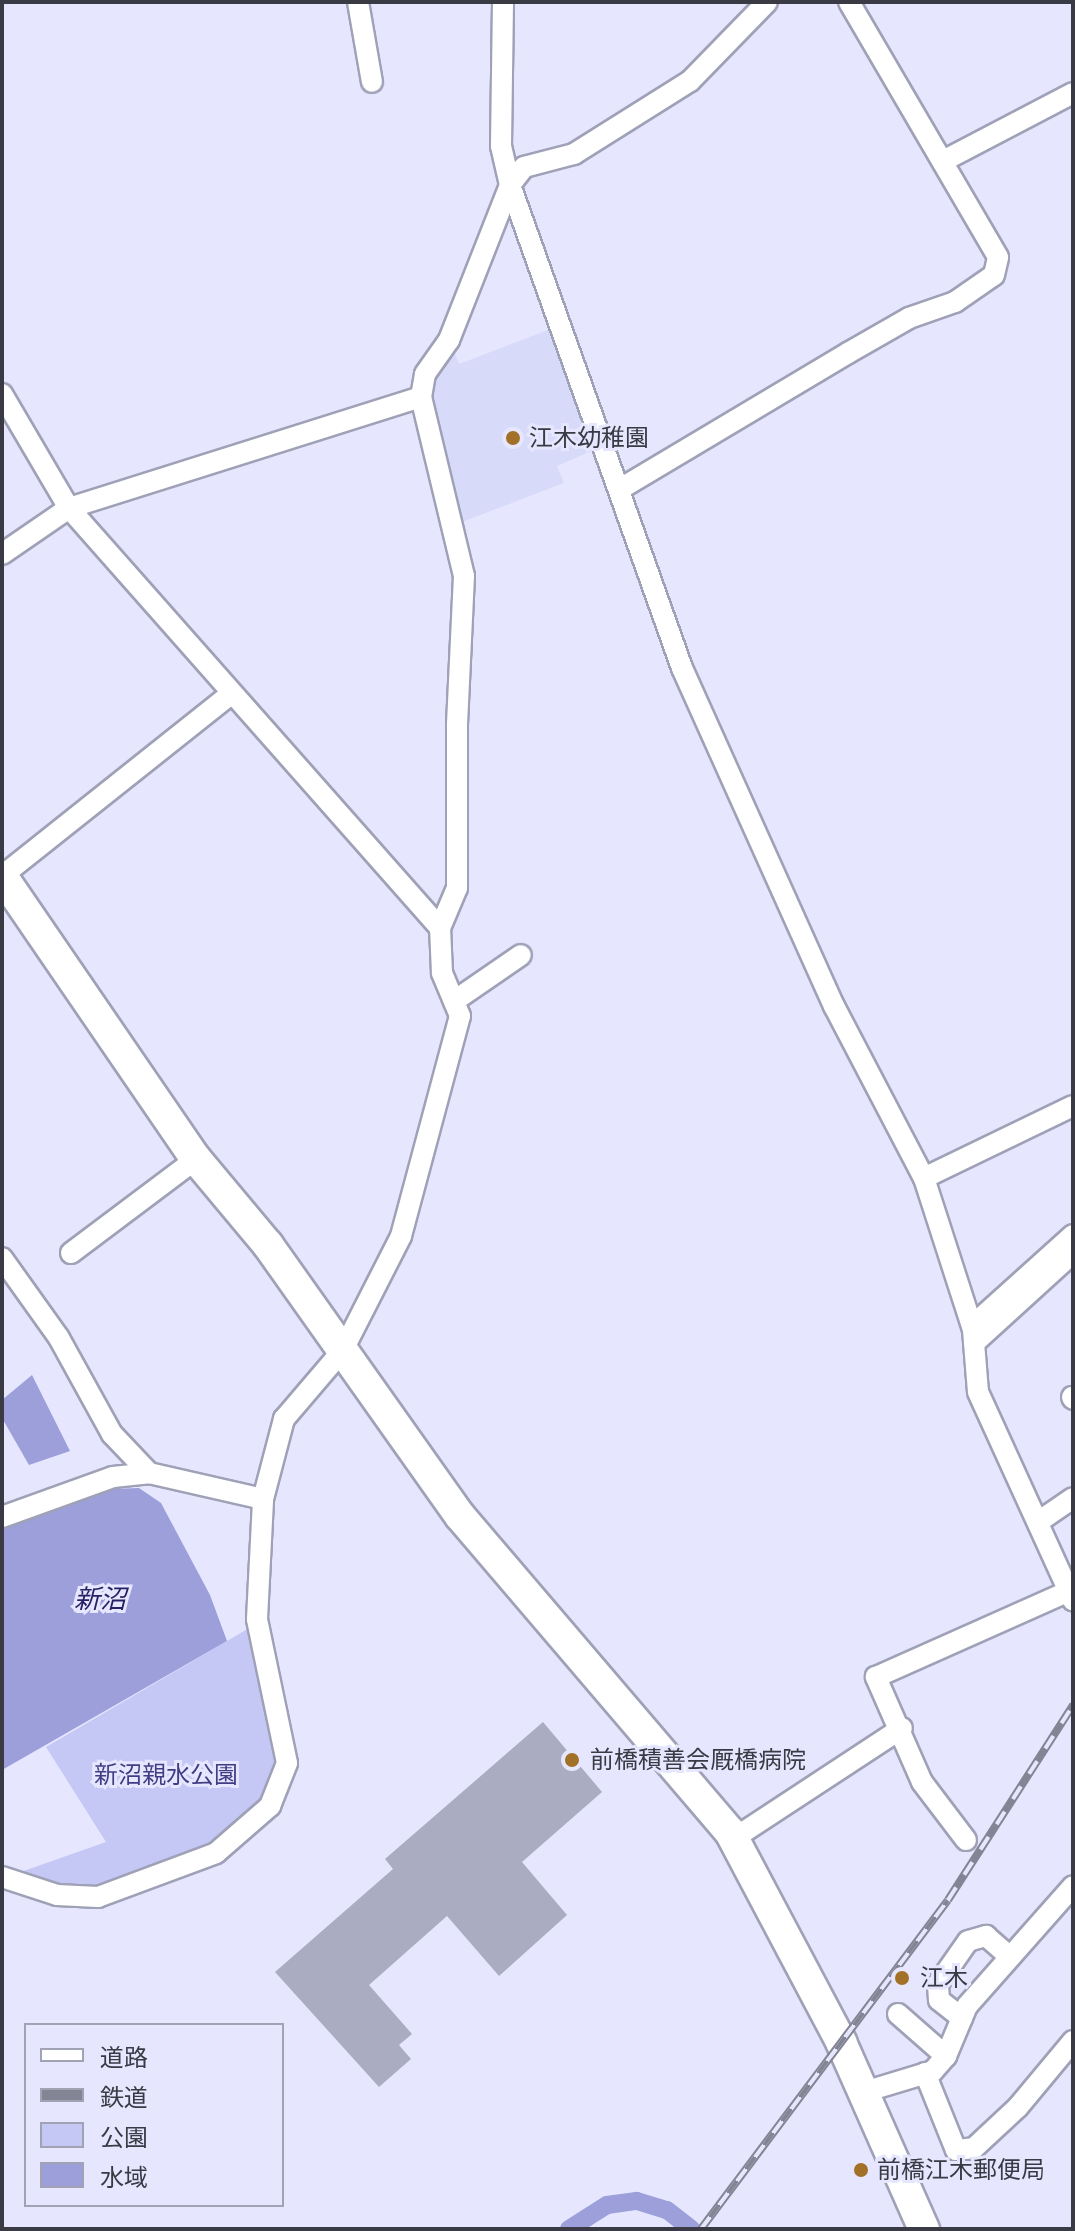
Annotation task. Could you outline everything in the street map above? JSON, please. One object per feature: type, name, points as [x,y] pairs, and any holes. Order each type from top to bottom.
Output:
[{"type":"street","points":[[358,2],[372,82]]},
{"type":"street","points":[[503,2],[501,146],[510,185],[682,668],[756,841],[924,1178],[973,1335],[978,1392],[1071,1596],[876,1677],[902,1728],[922,1782],[966,1840]]},
{"type":"street","points":[[2,1877],[57,1895],[98,1897],[216,1853],[270,1806],[287,1763],[257,1619],[263,1499],[284,1419],[343,1350],[401,1236],[460,1016],[442,973],[440,928],[457,888],[457,724],[464,576],[421,397],[425,374],[449,340],[510,185],[524,167],[574,154],[690,81],[767,2]]},
{"type":"street","points":[[620,489],[860,346],[909,318],[955,302],[994,275],[998,257],[945,160],[849,2]]},
{"type":"street","points":[[945,160],[1073,93]]},
{"type":"street","points":[[2,394],[69,508],[440,928]]},
{"type":"street","points":[[2,554],[69,508],[421,397]]},
{"type":"street","points":[[231,694],[2,876],[196,1159],[268,1245],[460,1516],[691,1783],[733,1839],[864,2092],[924,2229]]},
{"type":"street","points":[[454,1001],[521,955]]},
{"type":"street","points":[[924,1178],[1073,1106]]},
{"type":"street","points":[[71,1253],[196,1159]]},
{"type":"street","points":[[973,1335],[1073,1235]]},
{"type":"street","points":[[973,1335],[1073,1253]]},
{"type":"street","points":[[2,1258],[59,1338],[112,1434],[149,1473]]},
{"type":"street","points":[[2,1517],[113,1477],[149,1473],[263,1499]]},
{"type":"street","points":[[1038,1522],[1073,1498]]},
{"type":"street","points":[[733,1839],[902,1728]]},
{"type":"street","points":[[864,2092],[925,2073],[946,2056],[962,2018],[1010,1957],[1073,1886]]},
{"type":"street","points":[[962,2018],[939,2000],[938,1984],[968,1941],[986,1936],[1010,1957]]},
{"type":"street","points":[[898,2014],[946,2056]]},
{"type":"street","points":[[925,2073],[956,2150],[974,2148],[1021,2103],[1073,2041]]},
{"type":"shaded area","points":[[556,327],[596,449],[557,466],[564,483],[462,522],[427,394],[436,372],[452,346],[459,364]]},
{"type":"green space","name":"新沼親水公園","points":[[251,1627],[281,1762],[261,1803],[212,1847],[96,1891],[58,1890],[15,1874],[106,1842],[46,1747]]},
{"type":"water","points":[[32,1375],[70,1451],[29,1465],[2,1418],[2,1400]]},
{"type":"water","name":"新沼","points":[[139,1488],[161,1503],[210,1595],[227,1641],[2,1770],[2,1527],[110,1489]]},
{"type":"building","points":[[543,1722],[602,1792],[522,1862],[567,1915],[499,1976],[447,1916],[369,1985],[412,2034],[399,2045],[411,2059],[379,2087],[275,1972],[393,1869],[385,1859]]},
{"type":"waterway","points":[[569,2229],[607,2205],[637,2201],[667,2210],[691,2229]]},
{"type":"railway","points":[[701,2229],[948,1900],[1073,1705]]},
{"type":"place","name":"江木幼稚園","points":[[513,438]]},
{"type":"place","name":"前橋積善会厩橋病院","points":[[572,1760]]},
{"type":"place","name":"江木","points":[[902,1978]]},
{"type":"place","name":"前橋江木郵便局","points":[[861,2170]]}]
